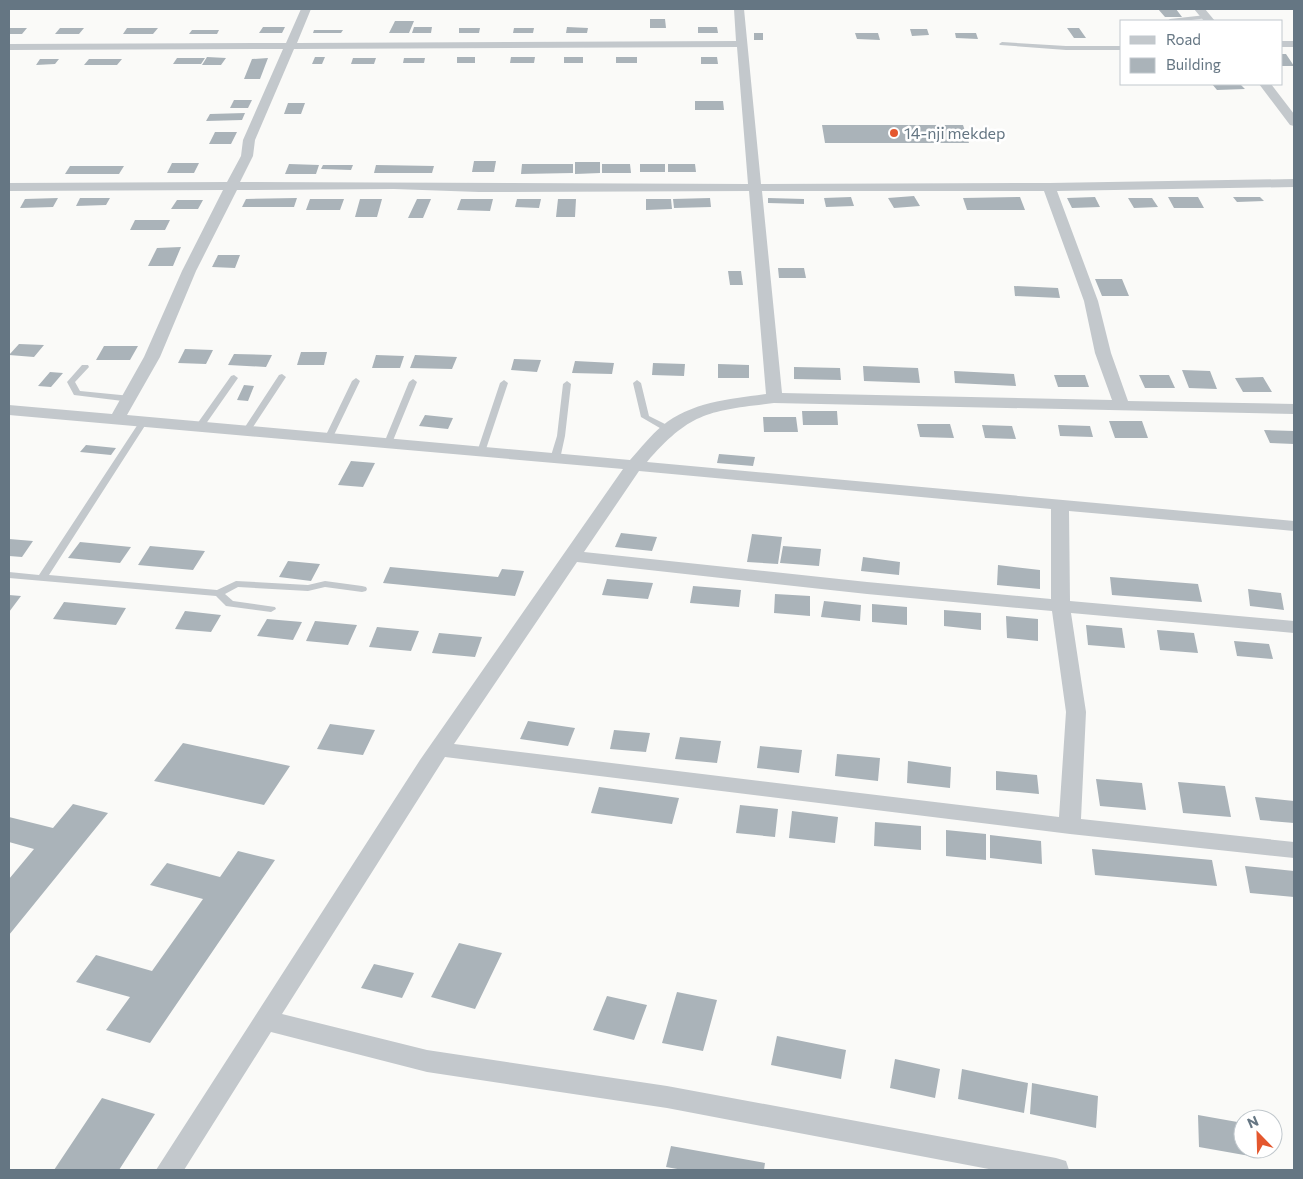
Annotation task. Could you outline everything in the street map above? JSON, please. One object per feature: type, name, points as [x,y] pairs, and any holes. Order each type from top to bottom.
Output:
[{"type":"street","points":[[117,419],[152,357],[189,271],[247,156],[249,140],[306,9]]},
{"type":"street","points":[[738,9],[774,398]]},
{"type":"street","points":[[9,47],[742,44]]},
{"type":"street","points":[[1266,85],[1294,122]]},
{"type":"street","points":[[9,187],[754,187],[1294,183]]},
{"type":"street","points":[[1049,186],[1078,259],[1103,353],[1122,406]]},
{"type":"street","points":[[169,1170],[439,749],[634,466],[668,429],[682,419],[700,411],[774,398],[1294,410]]},
{"type":"street","points":[[9,410],[329,437],[1294,526]]},
{"type":"street","points":[[1060,505],[1061,606],[1076,712],[1070,826]]},
{"type":"street","points":[[572,556],[867,588],[1294,628]]},
{"type":"street","points":[[439,749],[1070,826],[1294,850]]},
{"type":"street","points":[[264,1020],[427,1061],[667,1097],[1056,1170]]},
{"type":"lane","points":[[1177,20],[1205,16]]},
{"type":"lane","points":[[1002,44],[1066,48],[1120,48]]},
{"type":"lane","points":[[86,367],[72,382],[77,393],[130,398]]},
{"type":"lane","points":[[247,430],[282,377]]},
{"type":"lane","points":[[200,426],[234,378]]},
{"type":"lane","points":[[329,437],[356,381]]},
{"type":"lane","points":[[388,443],[413,382]]},
{"type":"lane","points":[[481,452],[504,383]]},
{"type":"lane","points":[[637,383],[645,417],[668,429]]},
{"type":"lane","points":[[555,459],[561,436],[567,384]]},
{"type":"lane","points":[[42,578],[144,421]]},
{"type":"lane","points":[[9,575],[219,593],[236,584],[308,588],[325,584],[362,589]]},
{"type":"lane","points":[[219,593],[230,604],[271,609]]},
{"type":"building","points":[[1158,9],[1176,9],[1182,17],[1165,17]]},
{"type":"building","points":[[650,19],[665,19],[666,28],[650,28]]},
{"type":"building","points":[[395,21],[414,21],[409,33],[389,33]]},
{"type":"building","points":[[263,27],[285,27],[282,33],[259,33]]},
{"type":"building","points":[[414,27],[432,27],[431,33],[412,33]]},
{"type":"building","points":[[567,27],[588,28],[587,33],[566,33]]},
{"type":"building","points":[[698,27],[717,27],[718,33],[698,33]]},
{"type":"building","points":[[9,28],[27,28],[22,34],[9,34]]},
{"type":"building","points":[[60,28],[84,28],[79,34],[55,34]]},
{"type":"building","points":[[127,28],[158,28],[153,34],[123,34]]},
{"type":"building","points":[[459,28],[480,28],[479,33],[459,33]]},
{"type":"building","points":[[514,28],[534,28],[533,33],[513,33]]},
{"type":"building","points":[[1067,28],[1079,28],[1086,38],[1074,38]]},
{"type":"building","points":[[910,29],[927,29],[929,35],[912,36]]},
{"type":"building","points":[[192,30],[219,30],[217,34],[189,34]]},
{"type":"building","points":[[314,30],[343,30],[341,33],[313,33]]},
{"type":"building","points":[[754,33],[763,33],[763,40],[754,40]]},
{"type":"building","points":[[855,33],[878,33],[880,40],[857,39]]},
{"type":"building","points":[[955,33],[976,33],[978,39],[956,38]]},
{"type":"building","points":[[1283,54],[1286,54],[1294,66],[1283,66]]},
{"type":"building","points":[[207,57],[226,58],[221,65],[202,65]]},
{"type":"building","points":[[315,57],[325,57],[322,64],[312,64]]},
{"type":"building","points":[[457,57],[475,57],[475,63],[457,63]]},
{"type":"building","points":[[511,57],[535,57],[534,63],[510,63]]},
{"type":"building","points":[[564,57],[583,57],[583,63],[564,63]]},
{"type":"building","points":[[616,57],[637,57],[637,63],[616,63]]},
{"type":"building","points":[[701,57],[717,57],[718,64],[701,64]]},
{"type":"building","points":[[177,58],[205,58],[201,64],[173,64]]},
{"type":"building","points":[[268,58],[260,79],[244,79],[252,59]]},
{"type":"building","points":[[353,58],[376,58],[374,64],[351,64]]},
{"type":"building","points":[[404,58],[425,58],[424,63],[403,63]]},
{"type":"building","points":[[40,59],[59,59],[55,64],[36,65]]},
{"type":"building","points":[[89,59],[122,59],[117,65],[84,65]]},
{"type":"building","points":[[1213,85],[1241,85],[1245,89],[1217,90]]},
{"type":"building","points":[[234,100],[252,100],[248,108],[230,108]]},
{"type":"building","points":[[695,101],[723,101],[724,110],[695,110]]},
{"type":"building","points":[[288,103],[305,103],[301,114],[284,114]]},
{"type":"building","points":[[245,113],[242,120],[206,121],[210,114]]},
{"type":"building","points":[[822,125],[963,125],[969,143],[825,143]]},
{"type":"building","points":[[215,132],[237,132],[231,144],[209,144]]},
{"type":"building","points":[[474,161],[496,161],[494,172],[472,172]]},
{"type":"building","points":[[575,162],[600,162],[600,173],[575,174]]},
{"type":"building","points":[[172,163],[199,163],[194,173],[167,173]]},
{"type":"building","points":[[289,164],[319,165],[316,174],[285,174]]},
{"type":"building","points":[[522,164],[573,164],[573,173],[521,174]]},
{"type":"building","points":[[602,164],[630,164],[631,173],[602,173]]},
{"type":"building","points":[[640,164],[665,164],[665,172],[640,172]]},
{"type":"building","points":[[668,164],[695,164],[696,172],[668,172]]},
{"type":"building","points":[[323,165],[353,165],[351,170],[321,169]]},
{"type":"building","points":[[376,165],[434,166],[432,173],[374,173]]},
{"type":"building","points":[[70,166],[124,166],[119,174],[65,174]]},
{"type":"building","points":[[914,196],[920,206],[894,208],[888,198]]},
{"type":"building","points":[[851,197],[854,206],[826,207],[824,198]]},
{"type":"building","points":[[1020,197],[1025,210],[967,210],[963,198]]},
{"type":"building","points":[[1095,197],[1100,207],[1072,208],[1067,198]]},
{"type":"building","points":[[1168,197],[1198,197],[1204,208],[1174,208]]},
{"type":"building","points":[[1233,197],[1260,197],[1264,201],[1237,202]]},
{"type":"building","points":[[58,198],[53,207],[20,208],[25,199]]},
{"type":"building","points":[[80,198],[110,198],[106,205],[76,206]]},
{"type":"building","points":[[297,198],[294,207],[242,207],[246,199]]},
{"type":"building","points":[[710,198],[711,207],[674,208],[673,199]]},
{"type":"building","points":[[768,198],[804,199],[804,204],[768,203]]},
{"type":"building","points":[[1128,198],[1152,198],[1158,207],[1134,208]]},
{"type":"building","points":[[310,199],[344,199],[340,210],[306,210]]},
{"type":"building","points":[[360,199],[382,199],[377,217],[355,217]]},
{"type":"building","points":[[417,199],[431,199],[423,218],[408,218]]},
{"type":"building","points":[[461,199],[493,199],[490,211],[457,210]]},
{"type":"building","points":[[517,199],[541,199],[539,208],[515,207]]},
{"type":"building","points":[[558,199],[576,199],[575,217],[556,217]]},
{"type":"building","points":[[646,199],[671,199],[672,209],[646,210]]},
{"type":"building","points":[[177,200],[203,200],[198,209],[171,209]]},
{"type":"building","points":[[135,220],[170,220],[165,230],[130,230]]},
{"type":"building","points":[[181,247],[173,266],[148,266],[157,248]]},
{"type":"building","points":[[218,255],[240,255],[235,268],[212,267]]},
{"type":"building","points":[[778,268],[804,268],[806,278],[779,278]]},
{"type":"building","points":[[728,271],[741,271],[743,285],[730,285]]},
{"type":"building","points":[[1095,279],[1122,279],[1129,296],[1102,296]]},
{"type":"building","points":[[1014,286],[1058,288],[1060,298],[1015,296]]},
{"type":"building","points":[[19,344],[44,345],[34,357],[9,355]]},
{"type":"building","points":[[104,346],[138,346],[130,360],[96,360]]},
{"type":"building","points":[[185,349],[213,350],[206,364],[178,363]]},
{"type":"building","points":[[301,352],[327,352],[324,365],[297,365]]},
{"type":"building","points":[[234,354],[272,355],[266,367],[228,365]]},
{"type":"building","points":[[376,355],[404,356],[400,368],[372,368]]},
{"type":"building","points":[[415,355],[457,357],[452,369],[410,368]]},
{"type":"building","points":[[514,359],[541,360],[537,372],[511,370]]},
{"type":"building","points":[[575,361],[614,363],[612,374],[572,373]]},
{"type":"building","points":[[653,363],[685,364],[684,376],[652,375]]},
{"type":"building","points":[[718,364],[749,365],[749,378],[718,378]]},
{"type":"building","points":[[863,366],[918,368],[920,383],[864,381]]},
{"type":"building","points":[[794,367],[840,368],[841,380],[794,379]]},
{"type":"building","points":[[1182,370],[1210,371],[1217,389],[1189,388]]},
{"type":"building","points":[[954,371],[1014,374],[1016,386],[955,383]]},
{"type":"building","points":[[50,372],[63,373],[51,387],[38,386]]},
{"type":"building","points":[[1054,375],[1085,375],[1089,387],[1058,387]]},
{"type":"building","points":[[1139,375],[1169,375],[1175,388],[1145,388]]},
{"type":"building","points":[[1263,377],[1272,392],[1243,392],[1235,378]]},
{"type":"building","points":[[244,385],[254,386],[248,401],[237,400]]},
{"type":"building","points":[[802,411],[837,411],[838,425],[803,425]]},
{"type":"building","points":[[425,415],[453,418],[448,429],[419,426]]},
{"type":"building","points":[[763,417],[796,417],[798,432],[764,432]]},
{"type":"building","points":[[1109,421],[1142,421],[1148,438],[1115,438]]},
{"type":"building","points":[[917,424],[950,424],[954,438],[920,437]]},
{"type":"building","points":[[982,425],[1012,426],[1016,439],[985,438]]},
{"type":"building","points":[[1058,425],[1090,426],[1093,437],[1060,436]]},
{"type":"building","points":[[1264,430],[1294,431],[1294,444],[1270,443]]},
{"type":"building","points":[[86,445],[116,448],[111,455],[80,452]]},
{"type":"building","points":[[719,454],[755,457],[753,466],[717,463]]},
{"type":"building","points":[[351,461],[375,463],[363,487],[338,485]]},
{"type":"building","points":[[621,533],[657,537],[652,551],[615,547]]},
{"type":"building","points":[[752,534],[782,537],[778,564],[747,562]]},
{"type":"building","points":[[9,539],[33,541],[22,557],[9,556]]},
{"type":"building","points":[[80,542],[131,547],[120,563],[68,558]]},
{"type":"building","points":[[150,546],[205,551],[193,570],[138,565]]},
{"type":"building","points":[[783,546],[821,549],[819,566],[780,563]]},
{"type":"building","points":[[863,557],[900,562],[899,575],[861,571]]},
{"type":"building","points":[[288,561],[320,564],[311,581],[279,577]]},
{"type":"building","points":[[998,565],[1040,570],[1040,589],[997,585]]},
{"type":"building","points":[[390,567],[498,577],[502,569],[524,571],[515,596],[383,583]]},
{"type":"building","points":[[1110,577],[1198,584],[1202,602],[1112,595]]},
{"type":"building","points":[[607,579],[653,583],[648,599],[602,595]]},
{"type":"building","points":[[693,586],[741,590],[739,607],[690,603]]},
{"type":"building","points":[[1248,589],[1281,593],[1284,610],[1250,606]]},
{"type":"building","points":[[775,594],[810,596],[810,616],[774,613]]},
{"type":"building","points":[[9,595],[21,596],[9,612]]},
{"type":"building","points":[[824,601],[861,605],[860,621],[821,617]]},
{"type":"building","points":[[64,602],[126,608],[116,625],[53,619]]},
{"type":"building","points":[[872,604],[907,607],[907,625],[872,622]]},
{"type":"building","points":[[944,610],[981,613],[981,630],[944,626]]},
{"type":"building","points":[[185,611],[221,615],[211,632],[175,629]]},
{"type":"building","points":[[1006,616],[1038,619],[1038,641],[1007,638]]},
{"type":"building","points":[[267,619],[302,622],[293,640],[257,636]]},
{"type":"building","points":[[315,621],[357,625],[348,645],[306,641]]},
{"type":"building","points":[[1086,625],[1122,628],[1125,648],[1088,645]]},
{"type":"building","points":[[377,627],[419,631],[411,651],[369,647]]},
{"type":"building","points":[[1157,630],[1194,633],[1198,653],[1160,650]]},
{"type":"building","points":[[439,633],[482,637],[475,657],[432,653]]},
{"type":"building","points":[[1234,641],[1269,644],[1273,659],[1237,656]]},
{"type":"building","points":[[528,721],[575,728],[568,746],[520,739]]},
{"type":"building","points":[[330,724],[375,730],[363,755],[317,749]]},
{"type":"building","points":[[614,730],[650,733],[646,752],[610,749]]},
{"type":"building","points":[[680,737],[721,741],[717,763],[675,759]]},
{"type":"building","points":[[183,743],[290,766],[264,805],[154,781]]},
{"type":"building","points":[[760,746],[802,750],[799,773],[757,768]]},
{"type":"building","points":[[837,754],[880,758],[878,781],[835,776]]},
{"type":"building","points":[[908,761],[951,767],[950,788],[907,783]]},
{"type":"building","points":[[996,771],[1037,775],[1039,794],[996,790]]},
{"type":"building","points":[[1096,779],[1142,783],[1146,810],[1100,806]]},
{"type":"building","points":[[1178,782],[1225,786],[1231,817],[1183,813]]},
{"type":"building","points":[[599,787],[679,798],[672,824],[591,813]]},
{"type":"building","points":[[1255,797],[1294,801],[1294,823],[1260,820]]},
{"type":"building","points":[[73,804],[108,813],[9,935],[9,879],[34,849],[9,842],[9,817],[53,828]]},
{"type":"building","points":[[740,805],[778,809],[775,837],[736,833]]},
{"type":"building","points":[[792,811],[838,817],[835,843],[789,838]]},
{"type":"building","points":[[875,822],[921,826],[921,850],[874,846]]},
{"type":"building","points":[[946,830],[986,834],[986,860],[946,856]]},
{"type":"building","points":[[990,835],[1041,841],[1042,864],[990,858]]},
{"type":"building","points":[[1092,849],[1212,860],[1217,886],[1095,875]]},
{"type":"building","points":[[238,851],[275,860],[150,1043],[106,1030],[130,997],[76,982],[96,955],[152,971],[203,899],[150,885],[167,863],[220,877]]},
{"type":"building","points":[[1245,866],[1294,871],[1294,897],[1250,893]]},
{"type":"building","points":[[459,943],[502,953],[475,1009],[431,997]]},
{"type":"building","points":[[374,964],[414,973],[402,998],[361,988]]},
{"type":"building","points":[[677,992],[717,1000],[703,1051],[662,1043]]},
{"type":"building","points":[[607,996],[647,1005],[634,1040],[593,1030]]},
{"type":"building","points":[[777,1036],[846,1050],[841,1079],[771,1065]]},
{"type":"building","points":[[895,1059],[940,1069],[935,1098],[890,1088]]},
{"type":"building","points":[[962,1069],[1028,1083],[1024,1113],[958,1099]]},
{"type":"building","points":[[1032,1083],[1098,1096],[1096,1128],[1030,1114]]},
{"type":"building","points":[[102,1098],[155,1114],[119,1170],[54,1170]]},
{"type":"building","points":[[1198,1115],[1233,1121],[1233,1153],[1199,1147]]},
{"type":"building","points":[[671,1146],[765,1163],[764,1170],[683,1170],[666,1167]]},
{"type":"place","name":"14-nji mekdep","points":[[894,133]]}]
